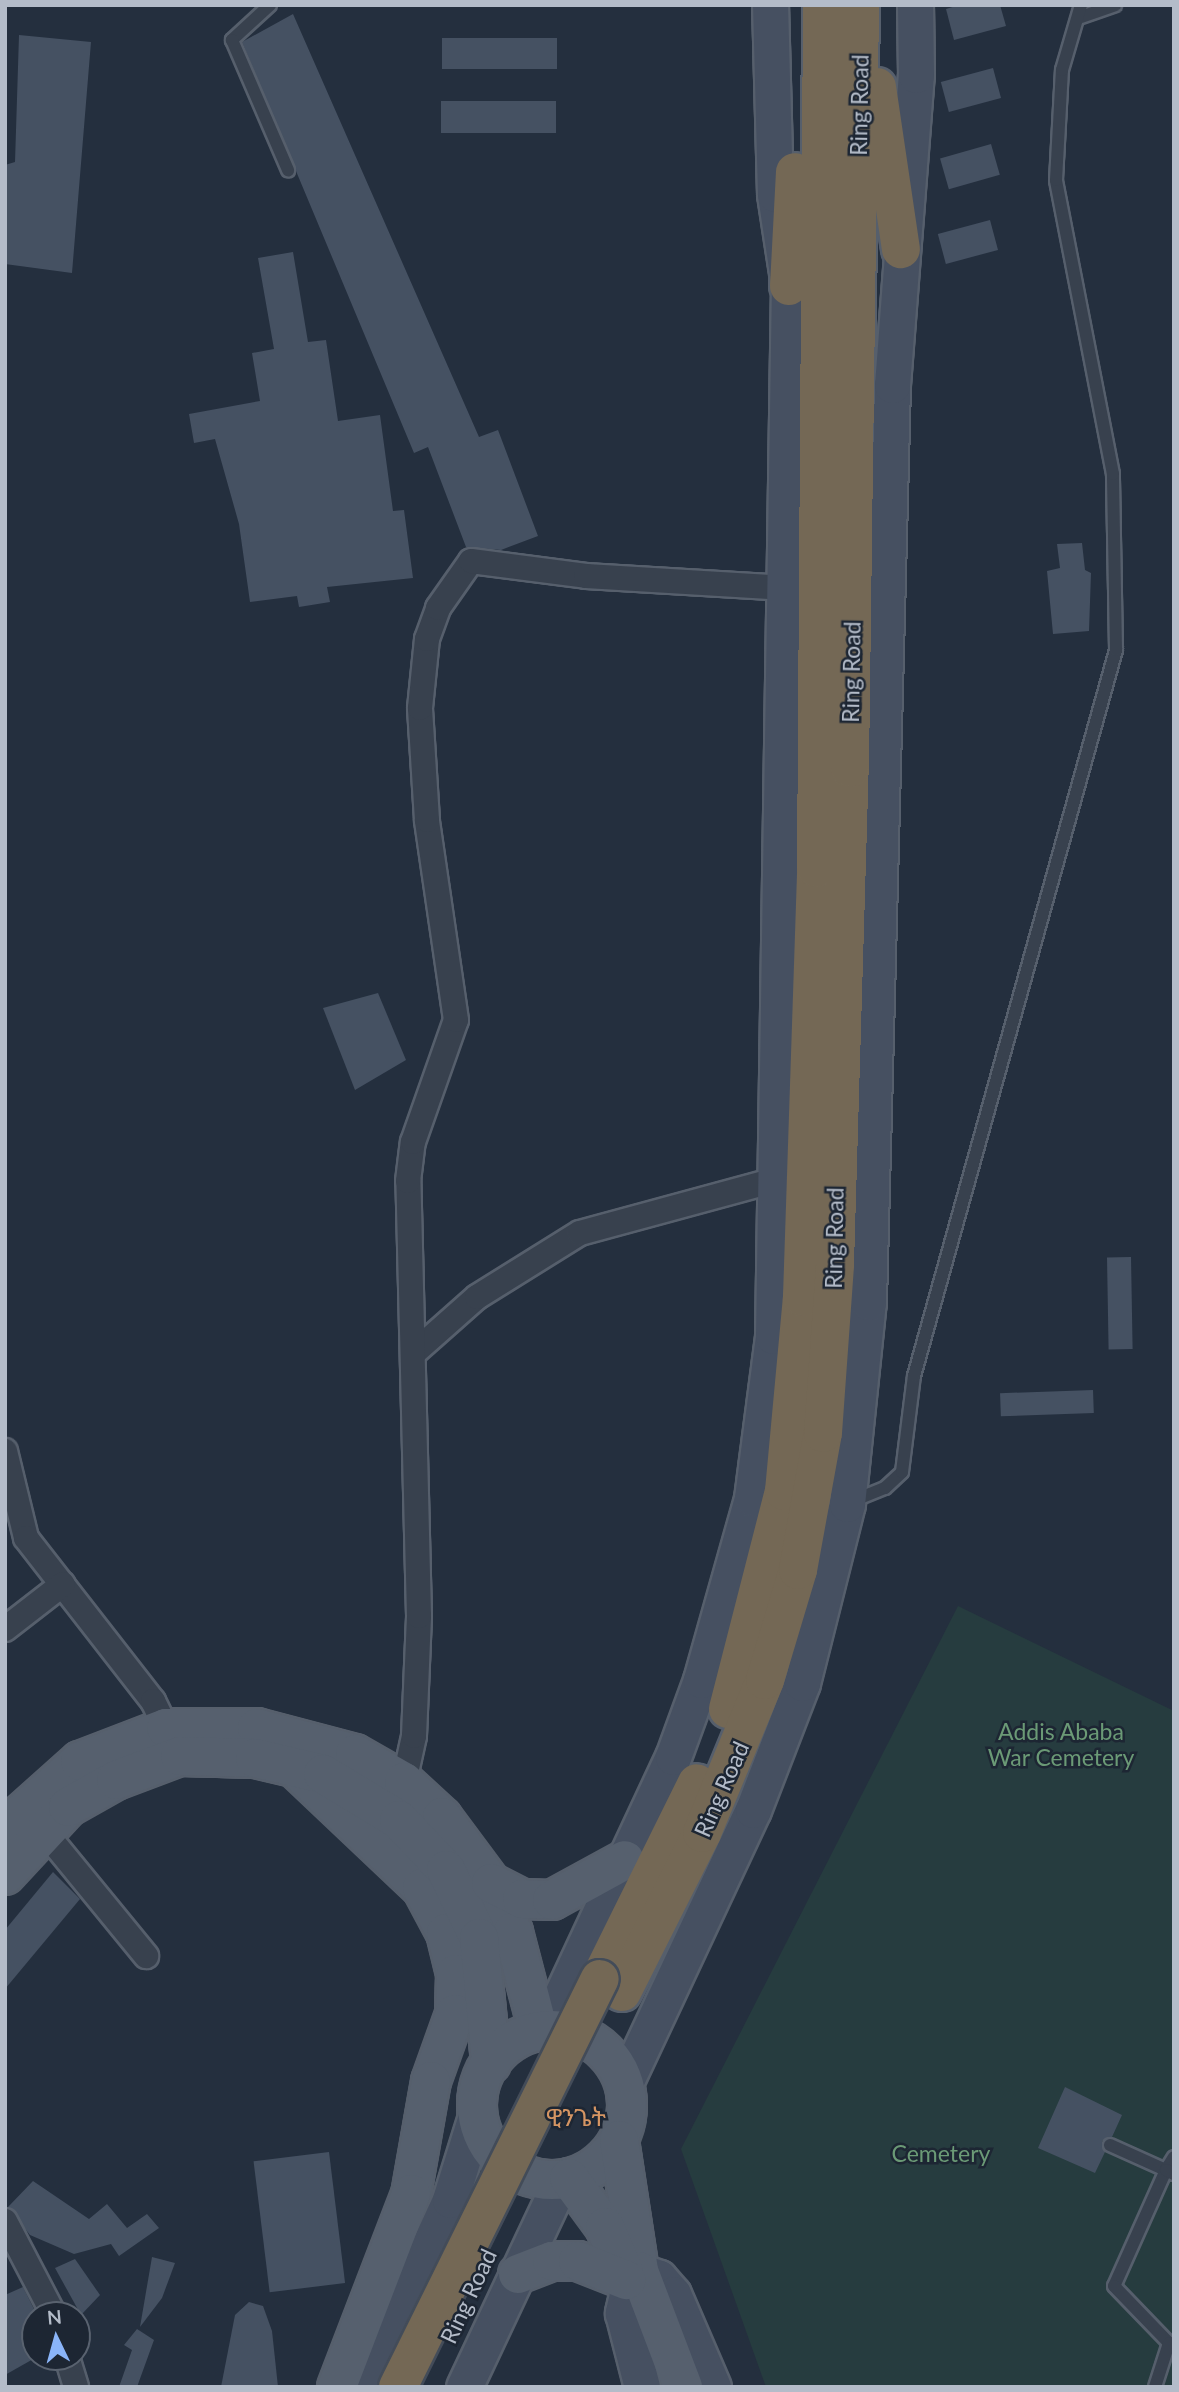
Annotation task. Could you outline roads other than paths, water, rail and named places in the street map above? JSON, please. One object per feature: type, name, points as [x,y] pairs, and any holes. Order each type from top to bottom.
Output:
[{"type":"highway","points":[[789,286],[807,34],[821,5]]},
{"type":"highway","name":"Ring Road","points":[[426,2387],[735,1759],[785,1622],[809,1520],[823,1433],[835,1264],[835,439],[821,5]]},
{"type":"highway","points":[[860,10],[901,250]]},
{"type":"highway","name":"Ring Road","points":[[398,2387],[699,1778],[724,1721],[773,1551],[797,1396],[835,439],[860,10]]},
{"type":"main road","points":[[542,2031],[625,1860],[701,1680],[752,1498],[773,1335],[779,1179],[789,286],[775,194],[770,5]]},
{"type":"main road","name":"Ring Road","points":[[624,2085],[753,1810],[802,1683],[847,1504],[867,1302],[901,250],[915,5]]},
{"type":"main road","points":[[5,1828],[79,1760],[173,1742],[302,1735],[355,1754],[404,1782],[442,1817],[491,1883],[513,1932],[542,2031]]},
{"type":"main road","points":[[5,1875],[43,1830],[173,1742],[292,1765],[371,1799],[446,1870],[479,1938],[491,2063],[450,2200],[364,2387]]},
{"type":"main road","points":[[292,1765],[321,1799],[398,1860],[422,1888],[446,1933],[456,1974],[455,2014],[431,2081],[411,2194],[337,2387]]},
{"type":"main road","points":[[491,1883],[522,1899],[552,1900],[625,1860]]},
{"type":"main road","points":[[477,2113],[499,2158],[528,2176],[566,2179],[598,2164],[618,2140],[627,2113],[624,2085],[594,2043],[542,2031],[504,2048],[491,2063]]},
{"type":"main road","points":[[618,2140],[631,2279],[671,2387]]},
{"type":"main road","points":[[464,2387],[566,2179]]},
{"type":"main road","points":[[566,2179],[605,2227],[683,2387]]},
{"type":"main road","points":[[518,2274],[552,2261],[578,2261],[631,2279],[659,2278],[673,2294],[713,2387]]},
{"type":"main road","points":[[631,2279],[623,2313],[642,2387]]},
{"type":"street","points":[[404,1782],[418,1682],[416,1351],[408,1181],[413,1142],[443,1070],[456,1020],[426,820],[420,708],[427,639],[438,608],[471,561],[586,576],[787,588]]},
{"type":"street","points":[[416,1351],[497,1283],[580,1233],[779,1179]]},
{"type":"street","points":[[5,1451],[26,1538]]},
{"type":"street","points":[[5,1522],[26,1538],[153,1701],[173,1742]]},
{"type":"street","points":[[5,1629],[63,1584]]},
{"type":"street","points":[[43,1830],[146,1956]]},
{"type":"street","points":[[5,2221],[47,2301]]},
{"type":"lane","points":[[270,5],[232,40],[288,170]]},
{"type":"lane","points":[[847,1504],[885,1488],[902,1472],[914,1376],[1116,650],[1114,484],[1056,180],[1062,70],[1081,11],[1115,5]]},
{"type":"lane","points":[[1110,2145],[1170,2172]]},
{"type":"lane","points":[[1155,2387],[1169,2343],[1114,2286],[1170,2172],[1174,2157]]},
{"type":"district","name":"ዊንጌት","points":[[576,2117]]},
{"type":"park label","name":"Addis Ababa War Cemetery","points":[[1061,1744]]},
{"type":"park label","name":"Cemetery","points":[[941,2153]]}]
